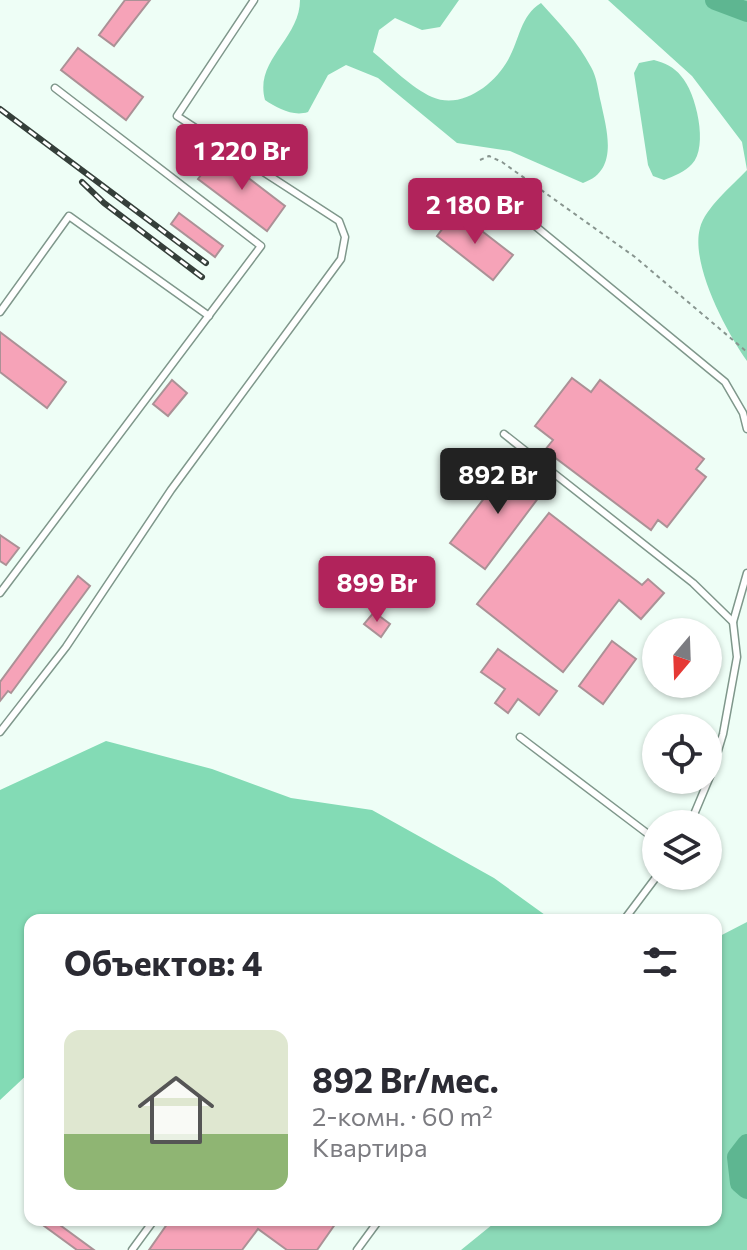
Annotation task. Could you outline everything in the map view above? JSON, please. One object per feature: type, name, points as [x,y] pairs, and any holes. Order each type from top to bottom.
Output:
[{"type":"lane","points":[[0,732],[90,615],[171,490],[341,259],[345,237],[339,221],[177,116],[254,0]]},
{"type":"lane","points":[[0,593],[261,246],[55,88]]},
{"type":"lane","points":[[483,183],[725,382],[743,413],[747,429]]},
{"type":"lane","points":[[0,312],[69,216],[209,316]]},
{"type":"lane","points":[[504,434],[693,583],[733,622]]},
{"type":"lane","points":[[696,810],[708,785],[723,734],[737,657],[733,622],[747,573]]},
{"type":"lane","points":[[520,737],[642,829]]},
{"type":"lane","points":[[628,914],[646,890]]},
{"type":"lane","points":[[132,1250],[150,1226]]},
{"type":"lane","points":[[357,1250],[375,1226]]},
{"type":"path","points":[[480,160],[489,156],[502,162],[623,249],[747,352]]},
{"type":"green space","points":[[300,0],[459,0],[440,27],[422,30],[395,18],[379,30],[373,52],[417,88],[443,100],[465,98],[494,78],[508,60],[529,14],[541,3],[574,41],[595,75],[608,149],[602,169],[583,183],[510,151],[457,143],[378,78],[346,65],[328,75],[308,112],[291,113],[275,106],[265,100],[263,86],[266,73],[293,26]]},
{"type":"green space","points":[[608,0],[747,0],[747,170],[742,142],[692,76]]},
{"type":"green space","points":[[654,60],[672,68],[686,84],[696,106],[700,133],[700,145],[692,164],[683,172],[664,180],[653,176],[648,165],[634,73],[639,63]]},
{"type":"green space","points":[[747,170],[747,361],[712,298],[698,243],[707,213]]},
{"type":"green space","points":[[106,741],[212,769],[291,798],[372,810],[494,878],[544,914],[24,914],[24,1078],[0,1100],[0,790]]},
{"type":"green space","points":[[747,922],[747,1250],[461,1250],[491,1226],[722,1226],[722,935]]},
{"type":"building","points":[[125,0],[150,0],[114,46],[99,35]]},
{"type":"building","points":[[78,48],[143,97],[126,120],[61,70]]},
{"type":"building","points":[[217,154],[285,206],[267,231],[198,179]]},
{"type":"building","points":[[456,211],[513,255],[493,280],[437,236]]},
{"type":"building","points":[[179,213],[223,246],[215,257],[171,224]]},
{"type":"building","points":[[0,332],[66,382],[47,408],[0,372]]},
{"type":"building","points":[[572,378],[591,392],[600,380],[704,459],[696,469],[706,477],[667,527],[658,520],[651,530],[545,450],[553,440],[535,426]]},
{"type":"building","points":[[172,380],[187,393],[168,416],[153,404]]},
{"type":"building","points":[[511,463],[545,489],[485,569],[450,543]]},
{"type":"building","points":[[549,513],[642,585],[648,579],[664,593],[641,619],[619,600],[563,672],[477,604]]},
{"type":"building","points":[[0,535],[19,548],[6,565],[0,561]]},
{"type":"building","points":[[78,576],[90,586],[11,693],[8,691],[0,701],[0,682]]},
{"type":"building","points":[[374,612],[390,624],[381,637],[364,624]]},
{"type":"building","points":[[612,641],[636,659],[603,704],[579,686]]},
{"type":"building","points":[[498,649],[557,691],[539,715],[518,699],[508,713],[495,703],[505,689],[481,672]]},
{"type":"building","points":[[44,1226],[61,1226],[94,1250],[77,1250]]},
{"type":"building","points":[[166,1226],[334,1226],[317,1250],[287,1250],[258,1229],[242,1250],[149,1250]]},
{"type":"waterway","points":[[715,0],[747,12]]},
{"type":"waterway","points":[[747,1144],[737,1157],[740,1183],[747,1189]]},
{"type":"railway","points":[[0,109],[206,263]]},
{"type":"railway","points":[[82,182],[104,203],[202,277]]}]
